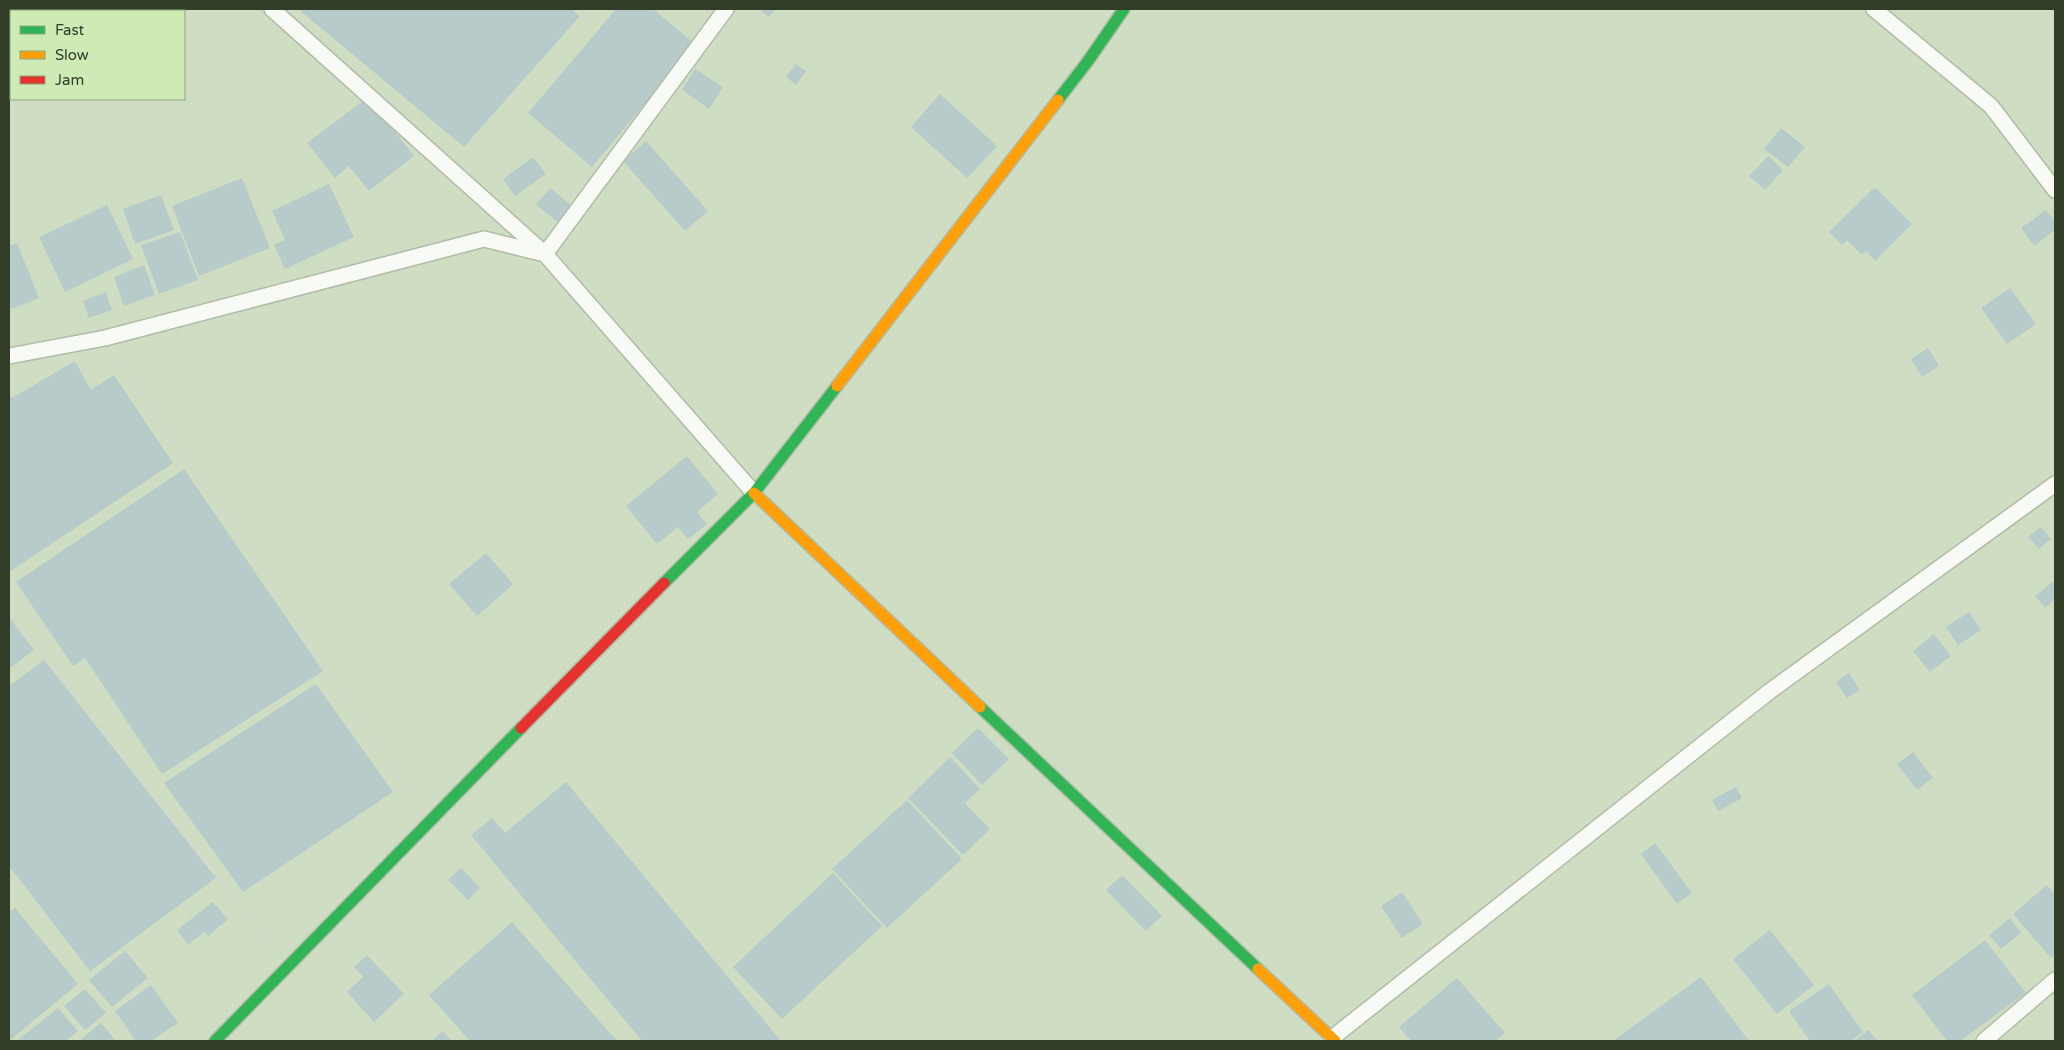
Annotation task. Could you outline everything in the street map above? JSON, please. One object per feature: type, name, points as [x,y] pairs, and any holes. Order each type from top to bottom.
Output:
[{"type":"street","points":[[215,1041],[428,821],[754,493],[1088,60],[1124,9]]},
{"type":"street","points":[[754,493],[1333,1040]]},
{"type":"lane","points":[[272,9],[545,254],[754,493]]},
{"type":"lane","points":[[545,254],[726,9]]},
{"type":"lane","points":[[1874,9],[1991,106],[2055,190]]},
{"type":"lane","points":[[9,356],[105,338],[484,239],[545,254]]},
{"type":"lane","points":[[1333,1040],[1770,691],[2055,484]]},
{"type":"lane","points":[[1984,1041],[2055,980]]},
{"type":"path","points":[[105,338],[428,821]]},
{"type":"path","points":[[9,610],[288,965]]},
{"type":"building","points":[[298,9],[571,9],[580,16],[464,147]]},
{"type":"building","points":[[616,9],[653,9],[695,44],[592,167],[528,113]]},
{"type":"building","points":[[759,9],[776,9],[769,17]]},
{"type":"building","points":[[796,64],[806,71],[796,85],[786,77]]},
{"type":"building","points":[[695,69],[723,87],[709,109],[682,90]]},
{"type":"building","points":[[940,94],[997,146],[967,178],[911,127]]},
{"type":"building","points":[[368,97],[414,156],[369,191],[349,166],[335,178],[307,143]]},
{"type":"building","points":[[1781,128],[1805,147],[1788,167],[1764,149]]},
{"type":"building","points":[[646,141],[708,211],[685,231],[623,161]]},
{"type":"building","points":[[1768,156],[1783,170],[1765,190],[1749,176]]},
{"type":"building","points":[[533,157],[546,174],[515,196],[503,179]]},
{"type":"building","points":[[242,178],[270,248],[199,276],[172,206]]},
{"type":"building","points":[[329,184],[354,237],[285,269],[274,245],[285,240],[272,211]]},
{"type":"building","points":[[1875,187],[1912,224],[1875,261],[1866,251],[1862,255],[1847,240],[1842,245],[1829,232]]},
{"type":"building","points":[[550,188],[571,205],[558,222],[536,205]]},
{"type":"building","points":[[161,195],[174,230],[135,244],[123,209]]},
{"type":"building","points":[[107,205],[133,259],[65,292],[39,237]]},
{"type":"building","points":[[2046,210],[2055,222],[2055,230],[2034,246],[2021,228]]},
{"type":"building","points":[[180,232],[198,280],[159,294],[141,245]]},
{"type":"building","points":[[17,243],[39,298],[12,309],[9,303],[9,246]]},
{"type":"building","points":[[144,265],[155,295],[124,306],[114,277]]},
{"type":"building","points":[[2010,288],[2036,324],[2007,344],[1981,308]]},
{"type":"building","points":[[106,292],[112,310],[89,318],[83,301]]},
{"type":"building","points":[[1928,348],[1939,366],[1922,377],[1911,359]]},
{"type":"building","points":[[75,361],[91,390],[114,375],[173,463],[9,572],[9,393],[12,398]]},
{"type":"building","points":[[687,456],[718,494],[697,512],[707,524],[688,539],[678,527],[657,544],[626,506]]},
{"type":"building","points":[[184,469],[323,671],[162,774],[85,658],[73,666],[16,582]]},
{"type":"building","points":[[2041,527],[2051,539],[2039,549],[2028,537]]},
{"type":"building","points":[[486,553],[513,584],[477,616],[449,584]]},
{"type":"building","points":[[2055,580],[2055,599],[2045,608],[2035,596]]},
{"type":"building","points":[[1969,612],[1981,630],[1958,645],[1946,627]]},
{"type":"building","points":[[9,617],[34,650],[9,669]]},
{"type":"building","points":[[1934,634],[1951,656],[1930,672],[1913,651]]},
{"type":"building","points":[[44,660],[216,878],[90,971],[9,866],[9,686]]},
{"type":"building","points":[[1849,673],[1860,690],[1847,698],[1836,682]]},
{"type":"building","points":[[316,684],[393,792],[243,892],[164,783]]},
{"type":"building","points":[[978,728],[1009,759],[982,785],[952,753]]},
{"type":"building","points":[[1913,752],[1933,778],[1917,790],[1897,764]]},
{"type":"building","points":[[950,757],[980,789],[965,803],[990,829],[963,855],[908,798]]},
{"type":"building","points":[[566,782],[781,1041],[642,1041],[471,835],[492,818],[505,833]]},
{"type":"building","points":[[1736,787],[1742,798],[1718,811],[1712,800]]},
{"type":"building","points":[[907,800],[962,859],[887,928],[832,869]]},
{"type":"building","points":[[1655,843],[1692,893],[1677,904],[1641,854]]},
{"type":"building","points":[[461,868],[480,888],[468,900],[448,880]]},
{"type":"building","points":[[833,873],[882,926],[782,1019],[733,967]]},
{"type":"building","points":[[1122,875],[1162,916],[1146,931],[1106,890]]},
{"type":"building","points":[[2047,885],[2055,895],[2055,954],[2051,958],[2013,914]]},
{"type":"building","points":[[1402,892],[1423,924],[1402,938],[1381,906]]},
{"type":"building","points":[[213,902],[228,919],[208,936],[204,932],[188,945],[177,930]]},
{"type":"building","points":[[15,908],[78,984],[9,1041],[9,912]]},
{"type":"building","points":[[2010,918],[2021,933],[2001,949],[1989,935]]},
{"type":"building","points":[[512,922],[617,1041],[470,1041],[429,995]]},
{"type":"building","points":[[1770,930],[1814,985],[1777,1014],[1733,959]]},
{"type":"building","points":[[1985,940],[2026,993],[1960,1041],[1947,1041],[1912,995]]},
{"type":"building","points":[[125,951],[148,978],[112,1007],[89,980]]},
{"type":"building","points":[[367,955],[404,994],[374,1022],[347,992],[363,977],[354,967]]},
{"type":"building","points":[[1701,977],[1749,1041],[1613,1041]]},
{"type":"building","points":[[1457,978],[1505,1033],[1495,1041],[1411,1041],[1399,1027]]},
{"type":"building","points":[[1829,984],[1863,1032],[1850,1041],[1810,1041],[1789,1011]]},
{"type":"building","points":[[151,985],[178,1023],[151,1041],[136,1041],[115,1011]]},
{"type":"building","points":[[85,989],[106,1013],[85,1030],[64,1006]]},
{"type":"building","points":[[58,1008],[78,1031],[66,1041],[17,1041]]},
{"type":"building","points":[[101,1023],[116,1041],[79,1041]]},
{"type":"building","points":[[1868,1030],[1878,1041],[1856,1040]]},
{"type":"building","points":[[443,1031],[452,1041],[432,1041]]},
{"type":"traffic: fast","points":[[1058,100],[1124,9]]},
{"type":"traffic: fast","points":[[664,583],[754,493],[837,386]]},
{"type":"traffic: fast","points":[[980,707],[1258,969]]},
{"type":"traffic: fast","points":[[215,1041],[521,728]]},
{"type":"traffic: slow","points":[[837,386],[1058,100]]},
{"type":"traffic: slow","points":[[754,493],[980,707]]},
{"type":"traffic: slow","points":[[1258,969],[1335,1041]]},
{"type":"traffic: jam","points":[[521,728],[664,583]]}]
